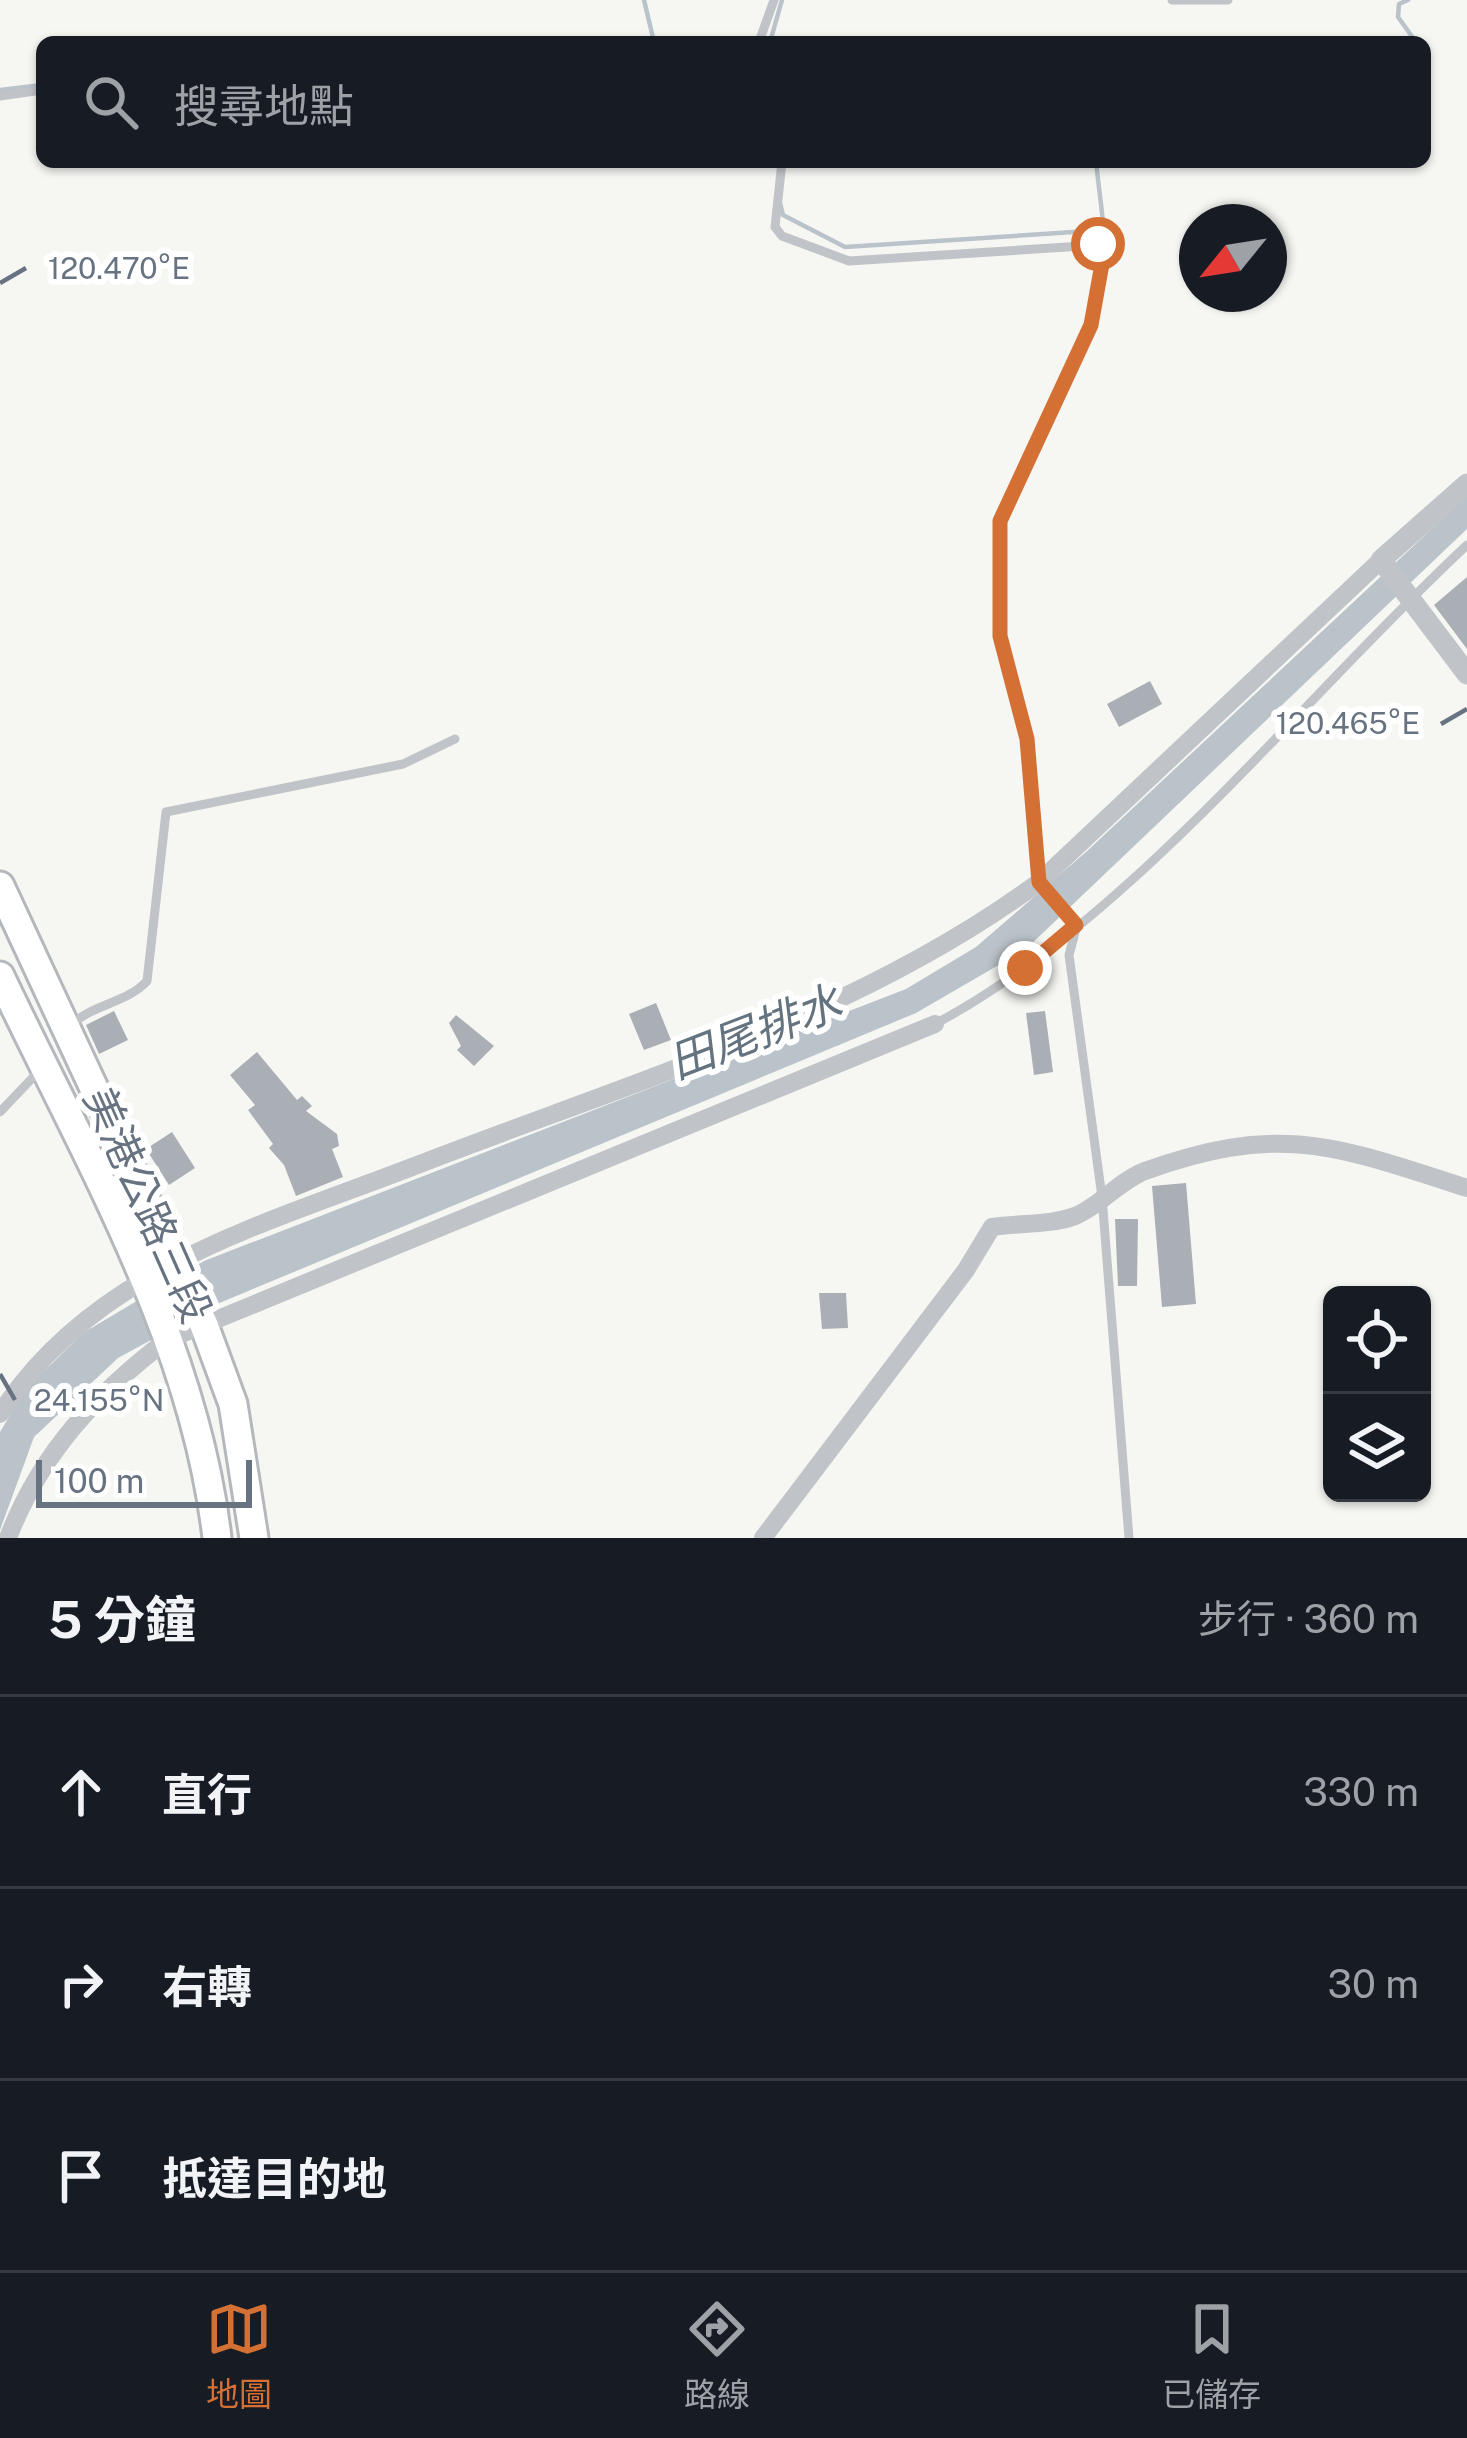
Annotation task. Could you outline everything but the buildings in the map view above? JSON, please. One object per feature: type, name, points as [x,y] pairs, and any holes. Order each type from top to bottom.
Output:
[{"type":"main road","name":"美港公路三段","points":[[0,886],[204,1325],[233,1404],[254,1538]]},
{"type":"main road","name":"美港公路三段","points":[[0,976],[143,1277],[195,1417],[218,1538]]},
{"type":"street","points":[[0,1414],[49,1353],[143,1277],[177,1259],[794,1017],[925,959],[1039,882],[1467,484]]},
{"type":"street","points":[[1381,560],[1467,674]]},
{"type":"street","points":[[8,1538],[45,1460],[97,1398],[167,1340],[935,1024]]},
{"type":"street","points":[[763,1538],[966,1270],[992,1227],[1074,1216],[1139,1173],[1233,1144],[1299,1141],[1360,1154],[1467,1188]]},
{"type":"lane","points":[[761,36],[774,0]]},
{"type":"lane","points":[[1172,0],[1228,0]]},
{"type":"lane","points":[[0,96],[36,91]]},
{"type":"lane","points":[[781,168],[775,227],[782,236],[849,261],[1098,244],[1102,264],[1091,325],[1000,521],[1000,636],[1027,739],[1039,882],[1076,925]]},
{"type":"lane","points":[[935,1024],[988,995],[1076,925],[1172,838],[1467,545]]},
{"type":"lane","points":[[67,1029],[86,1010],[136,992],[147,981],[166,812],[403,764],[455,740]]},
{"type":"lane","points":[[1076,925],[1069,955],[1102,1197],[1129,1538]]},
{"type":"lane","points":[[0,1112],[43,1067]]},
{"type":"shaded area","points":[[1467,496],[1467,529],[1026,949],[916,1013],[217,1304],[118,1358],[34,1437],[0,1530],[0,1432],[25,1390],[83,1333],[204,1261],[906,989],[976,947],[1086,852]]},
{"type":"waterway","points":[[644,0],[653,36]]},
{"type":"waterway","points":[[772,36],[782,0]]},
{"type":"waterway","points":[[1408,0],[1399,4],[1398,17],[1412,36]]},
{"type":"waterway","points":[[0,90],[36,86]]},
{"type":"waterway","points":[[780,203],[783,215],[845,247],[1104,230],[1097,168]]},
{"type":"route","points":[[1025,968],[1076,925],[1039,882],[1027,739],[1000,636],[1000,521],[1046,431],[1091,325],[1102,264],[1098,244]]},
{"type":"water label","name":"田尾排水","points":[[755,1032]]}]
